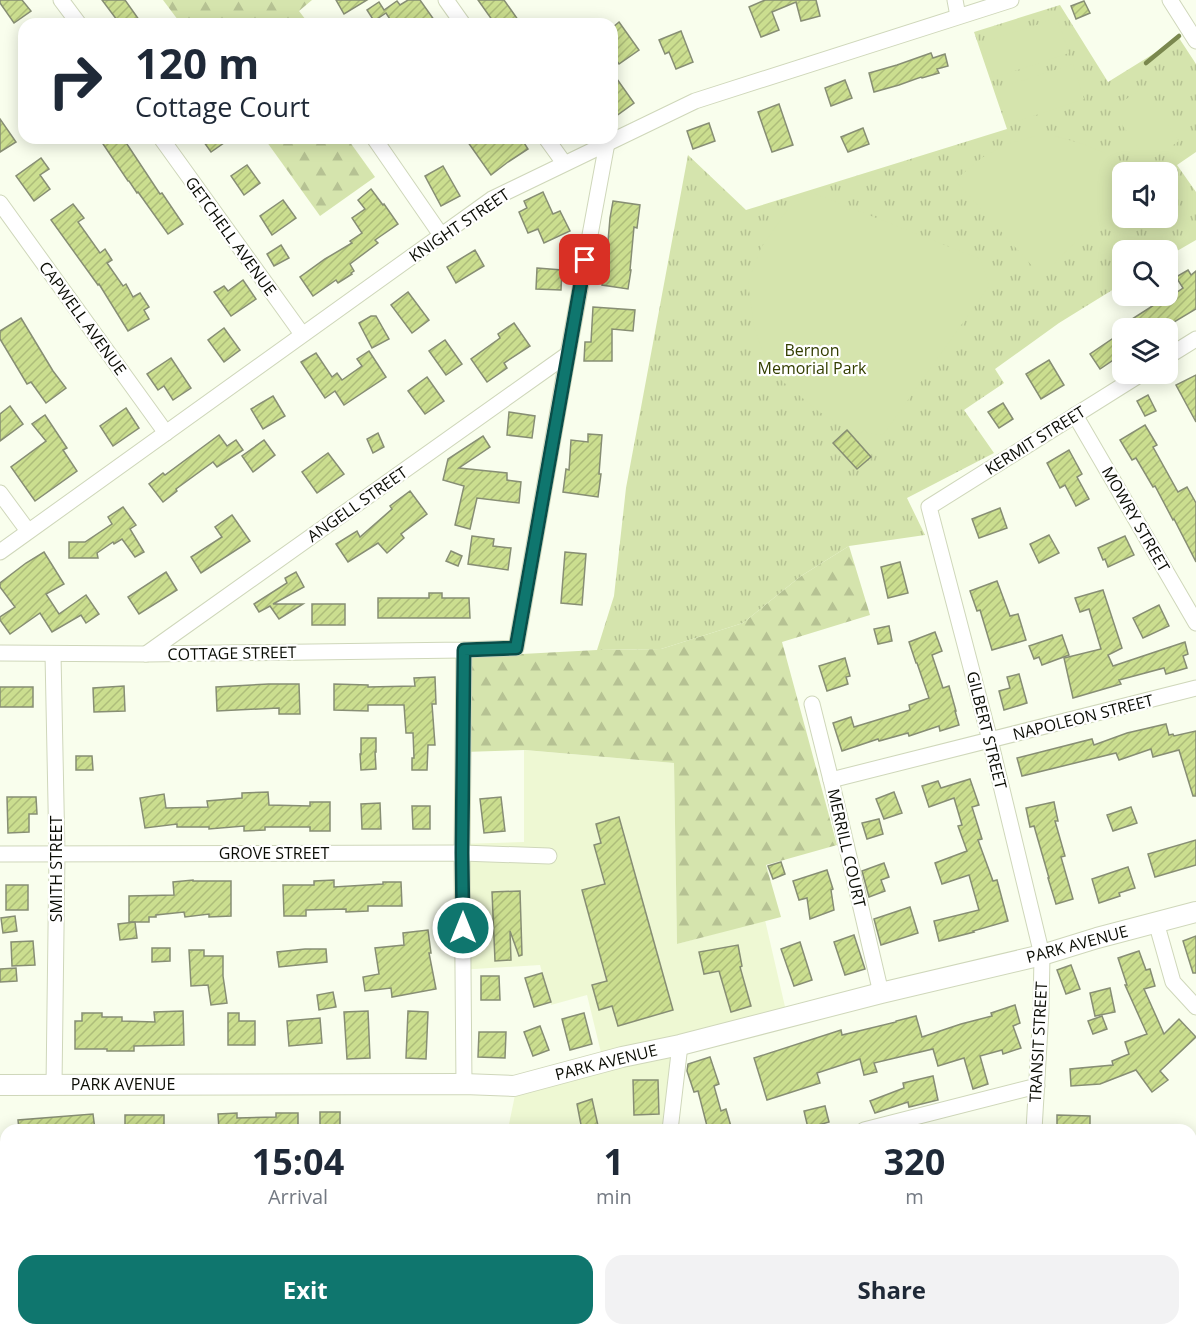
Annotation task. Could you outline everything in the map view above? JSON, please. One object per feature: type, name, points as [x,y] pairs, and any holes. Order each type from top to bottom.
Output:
[{"type":"main road","name":"PARK AVENUE","points":[[0,1085],[464,1084],[514,1086],[622,1057],[680,1045],[881,993],[1042,955],[1196,912]]},
{"type":"street","points":[[61,0],[74,18]]},
{"type":"street","points":[[446,0],[459,18]]},
{"type":"street","points":[[955,0],[958,16]]},
{"type":"street","points":[[958,16],[963,0]]},
{"type":"street","name":"KNIGHT STREET","points":[[618,138],[695,100],[1011,0]]},
{"type":"street","points":[[1170,0],[1196,41]]},
{"type":"street","name":"GETCHELL AVENUE","points":[[165,144],[302,334]]},
{"type":"street","points":[[378,144],[441,235]]},
{"type":"street","points":[[550,144],[564,163]]},
{"type":"street","name":"KNIGHT STREET","points":[[0,552],[492,199],[605,144]]},
{"type":"street","points":[[568,354],[607,144]]},
{"type":"street","name":"CAPWELL AVENUE","points":[[0,203],[166,433]]},
{"type":"street","points":[[1178,350],[1196,339]]},
{"type":"street","name":"COTTAGE STREET","points":[[0,653],[146,654],[516,648],[568,354]]},
{"type":"street","name":"ANGELL STREET","points":[[146,654],[568,354]]},
{"type":"street","name":"KERMIT STREET","points":[[929,507],[1125,384]]},
{"type":"street","name":"MOWRY STREET","points":[[1075,415],[1196,624]]},
{"type":"street","points":[[0,493],[28,531]]},
{"type":"street","name":"GILBERT STREET","points":[[929,507],[990,740],[1042,955]]},
{"type":"street","points":[[464,650],[462,853],[464,1084]]},
{"type":"street","name":"SMITH STREET","points":[[53,654],[57,853],[54,1084]]},
{"type":"street","name":"NAPOLEON STREET","points":[[831,780],[1196,688]]},
{"type":"street","name":"MERRILL COURT","points":[[812,704],[881,993]]},
{"type":"street","name":"GROVE STREET","points":[[0,854],[462,853],[549,856]]},
{"type":"street","points":[[1156,922],[1173,982],[1196,1007]]},
{"type":"street","name":"TRANSIT STREET","points":[[1034,1124],[1042,955]]},
{"type":"street","points":[[671,1124],[680,1045]]},
{"type":"street","points":[[888,1124],[1037,1086]]},
{"type":"shaded area","points":[[524,750],[674,763],[677,944],[765,920],[786,1011],[681,1036],[667,1124],[509,1124],[515,1095],[605,1069],[587,995],[551,1005],[540,965],[458,970],[459,844],[524,842]]},
{"type":"green space","points":[[163,0],[312,0],[299,11],[304,18],[176,18]]},
{"type":"green space","name":"Bernon Memorial Park","points":[[1060,5],[1108,82],[1179,38],[1196,64],[1196,152],[1178,164],[1178,162],[1112,162],[1112,228],[1178,228],[1178,166],[1196,192],[1196,240],[1178,250],[1178,240],[1112,240],[1112,290],[1059,323],[995,369],[1004,383],[964,410],[994,453],[907,498],[925,535],[849,546],[801,576],[743,623],[661,649],[597,650],[614,596],[626,488],[688,155],[746,210],[1007,129],[974,32]]},
{"type":"green space","points":[[1057,18],[1069,53],[993,78],[982,43]]},
{"type":"green space","points":[[1073,64],[1084,99],[1009,124],[997,89]]},
{"type":"green space","points":[[1143,88],[1179,141],[1148,162],[1111,109]]},
{"type":"green space","points":[[1035,136],[1055,136],[1110,155],[1119,162],[1112,162],[1112,204],[1051,267],[1033,267],[955,180],[983,157],[1007,144]]},
{"type":"green space","points":[[268,144],[351,144],[375,177],[320,216]]},
{"type":"green space","points":[[813,193],[980,259],[989,286],[883,435],[850,431],[818,411],[769,370],[754,327],[748,282],[761,248],[790,206]]},
{"type":"green space","points":[[849,546],[870,615],[782,642],[837,845],[766,865],[781,917],[677,944],[674,763],[525,750],[464,752],[468,657],[661,649],[743,623],[801,576]]},
{"type":"building","points":[[0,0],[22,0],[31,11],[14,23]]},
{"type":"building","points":[[102,0],[125,0],[138,18],[116,18]]},
{"type":"building","points":[[336,0],[367,0],[344,14]]},
{"type":"building","points":[[408,0],[420,0],[433,18],[389,18],[386,13],[378,18],[372,18],[367,10],[379,2],[384,10],[397,1],[400,5]]},
{"type":"building","points":[[478,0],[504,0],[517,18],[491,18]]},
{"type":"building","points":[[765,0],[816,0],[820,16],[801,21],[796,2],[772,12],[779,30],[761,37],[749,7]]},
{"type":"building","points":[[1084,1],[1090,13],[1076,19],[1071,6]]},
{"type":"building","points":[[618,23],[639,50],[619,64],[618,63]]},
{"type":"building","points":[[681,31],[693,62],[676,69],[669,52],[665,54],[659,40]]},
{"type":"building","points":[[931,53],[933,58],[945,54],[948,66],[937,69],[939,73],[874,92],[869,73]]},
{"type":"building","points":[[618,80],[634,103],[618,115]]},
{"type":"building","points":[[845,80],[852,98],[831,106],[825,88]]},
{"type":"building","points":[[779,104],[793,145],[772,152],[758,112]]},
{"type":"building","points":[[0,119],[16,142],[0,152]]},
{"type":"building","points":[[709,123],[715,141],[693,149],[687,131]]},
{"type":"building","points":[[863,128],[869,144],[848,152],[841,137]]},
{"type":"building","points":[[103,144],[127,144],[183,224],[168,234]]},
{"type":"building","points":[[205,144],[222,144],[211,152]]},
{"type":"building","points":[[469,144],[525,144],[528,149],[491,175]]},
{"type":"building","points":[[41,158],[49,169],[40,175],[50,189],[34,201],[16,176]]},
{"type":"building","points":[[247,165],[260,183],[244,195],[231,176]]},
{"type":"building","points":[[443,166],[460,196],[441,206],[425,176]]},
{"type":"building","points":[[371,189],[398,224],[375,240],[378,243],[350,264],[354,271],[352,274],[338,283],[336,280],[313,296],[300,277],[352,243],[350,241],[362,233],[352,218],[365,209],[358,200]]},
{"type":"building","points":[[543,192],[553,214],[560,211],[570,231],[544,243],[538,229],[528,233],[519,212],[527,208],[524,201]]},
{"type":"building","points":[[283,200],[296,218],[272,235],[260,216]]},
{"type":"building","points":[[613,201],[640,205],[637,228],[634,227],[628,289],[602,285]]},
{"type":"building","points":[[73,204],[84,218],[78,222],[100,253],[105,249],[112,260],[107,263],[123,286],[126,284],[133,297],[140,293],[149,307],[144,310],[149,319],[128,331],[99,284],[51,220]]},
{"type":"building","points":[[281,245],[289,258],[274,266],[267,254]]},
{"type":"building","points":[[475,250],[484,266],[456,283],[447,267]]},
{"type":"building","points":[[537,268],[562,270],[561,290],[536,289]]},
{"type":"building","points":[[1188,270],[1191,275],[1196,271],[1196,309],[1178,320],[1134,318],[1152,306],[1178,306],[1178,291],[1183,288],[1178,276]]},
{"type":"building","points":[[243,280],[256,299],[231,316],[214,292],[224,286],[228,291]]},
{"type":"building","points":[[408,292],[429,320],[412,333],[391,305]]},
{"type":"building","points":[[593,307],[635,310],[633,331],[612,329],[612,361],[584,361],[585,342],[591,342]]},
{"type":"building","points":[[371,316],[376,316],[389,339],[372,348],[359,323]]},
{"type":"building","points":[[21,318],[66,388],[46,403],[31,382],[27,384],[0,339],[0,331]]},
{"type":"building","points":[[514,323],[530,346],[504,363],[507,368],[487,382],[471,359],[500,338],[498,334]]},
{"type":"building","points":[[224,328],[240,350],[224,362],[208,340]]},
{"type":"building","points":[[1112,339],[1112,361],[1100,369],[1090,354]]},
{"type":"building","points":[[445,340],[462,364],[446,375],[429,351]]},
{"type":"building","points":[[369,351],[386,377],[344,405],[335,391],[325,398],[301,362],[316,353],[332,377],[337,373],[342,380],[362,366],[357,359]]},
{"type":"building","points":[[171,358],[191,388],[173,400],[164,386],[158,390],[147,374]]},
{"type":"building","points":[[1049,360],[1064,385],[1041,399],[1026,374]]},
{"type":"building","points":[[1196,375],[1196,422],[1176,385]]},
{"type":"building","points":[[427,377],[444,401],[425,414],[408,391]]},
{"type":"building","points":[[1148,395],[1156,411],[1145,416],[1137,401]]},
{"type":"building","points":[[273,396],[285,416],[263,429],[251,409]]},
{"type":"building","points":[[1003,403],[1013,419],[999,428],[988,412]]},
{"type":"building","points":[[10,406],[23,424],[0,441],[0,414]]},
{"type":"building","points":[[126,408],[139,428],[113,446],[100,426]]},
{"type":"building","points":[[509,412],[535,416],[532,438],[507,435]]},
{"type":"building","points":[[45,415],[67,448],[63,450],[77,471],[35,501],[11,467],[46,441],[32,424]]},
{"type":"building","points":[[1145,425],[1157,445],[1153,447],[1178,492],[1187,487],[1196,503],[1196,562],[1155,486],[1153,487],[1136,458],[1132,460],[1120,440]]},
{"type":"building","points":[[847,430],[871,457],[857,469],[833,443]]},
{"type":"building","points":[[378,433],[384,447],[373,453],[367,439]]},
{"type":"building","points":[[588,434],[602,435],[598,497],[563,492],[566,469],[569,470],[571,440],[588,442]]},
{"type":"building","points":[[219,435],[227,446],[236,440],[243,450],[217,467],[213,462],[176,489],[177,491],[163,502],[149,484],[163,473],[165,475]]},
{"type":"building","points":[[483,436],[490,447],[459,468],[507,473],[507,480],[521,482],[519,503],[477,498],[470,529],[455,525],[464,486],[443,480],[448,459]]},
{"type":"building","points":[[264,440],[275,455],[253,472],[242,456]]},
{"type":"building","points":[[1069,450],[1082,474],[1077,477],[1089,499],[1076,506],[1065,485],[1060,488],[1047,463]]},
{"type":"building","points":[[328,453],[344,474],[317,493],[302,472]]},
{"type":"building","points":[[410,491],[427,514],[401,534],[404,538],[387,553],[378,543],[348,562],[336,544],[357,531],[360,537],[392,509],[390,506]]},
{"type":"building","points":[[123,507],[136,525],[130,529],[144,552],[135,557],[122,539],[97,553],[98,558],[69,558],[69,542],[85,542],[112,524],[108,517]]},
{"type":"building","points":[[1000,508],[1007,528],[979,538],[972,519]]},
{"type":"building","points":[[232,515],[250,541],[201,573],[191,557],[222,537],[215,527]]},
{"type":"building","points":[[1049,535],[1059,553],[1039,563],[1030,544]]},
{"type":"building","points":[[472,536],[494,539],[493,546],[511,548],[508,570],[468,564]]},
{"type":"building","points":[[1125,536],[1134,555],[1108,567],[1098,548]]},
{"type":"building","points":[[451,551],[462,556],[458,566],[446,561]]},
{"type":"building","points":[[44,552],[64,584],[46,594],[59,614],[86,595],[99,614],[86,623],[81,615],[52,632],[40,613],[10,634],[0,617],[15,607],[0,587],[0,583]]},
{"type":"building","points":[[565,552],[586,554],[582,605],[561,603]]},
{"type":"building","points":[[900,562],[908,593],[888,598],[881,567]]},
{"type":"building","points":[[166,572],[177,590],[139,614],[128,597]]},
{"type":"building","points":[[296,572],[304,587],[273,604],[303,604],[279,619],[270,606],[259,612],[254,604],[287,583],[285,578]]},
{"type":"building","points":[[997,581],[1010,616],[1018,614],[1026,640],[992,650],[980,610],[977,611],[970,591]]},
{"type":"building","points":[[1103,590],[1122,648],[1108,655],[1113,666],[1185,642],[1188,654],[1183,656],[1187,668],[1166,674],[1164,668],[1119,680],[1121,684],[1073,698],[1064,658],[1101,649],[1089,609],[1080,612],[1075,598]]},
{"type":"building","points":[[429,593],[442,593],[442,598],[469,598],[470,618],[378,618],[378,598],[429,598]]},
{"type":"building","points":[[312,604],[345,604],[345,625],[312,625]]},
{"type":"building","points":[[1159,605],[1169,626],[1143,638],[1133,618]]},
{"type":"building","points":[[889,626],[892,641],[878,644],[874,629]]},
{"type":"building","points":[[935,632],[942,651],[932,655],[943,688],[949,686],[959,725],[940,731],[939,726],[909,736],[908,733],[879,741],[878,739],[842,751],[833,723],[851,717],[854,727],[910,710],[909,705],[929,698],[909,642]]},
{"type":"building","points":[[1062,635],[1069,655],[1042,665],[1039,657],[1034,659],[1029,646]]},
{"type":"building","points":[[845,658],[850,676],[846,677],[848,684],[827,691],[819,666]]},
{"type":"building","points":[[1019,674],[1027,703],[1004,710],[999,691],[1010,688],[1007,677]]},
{"type":"building","points":[[435,677],[436,704],[432,704],[435,745],[428,745],[427,770],[412,770],[413,733],[406,733],[404,705],[368,705],[368,711],[334,710],[334,684],[368,685],[368,687],[415,686],[414,678]]},
{"type":"building","points":[[299,684],[300,714],[279,714],[279,708],[217,711],[216,687]]},
{"type":"building","points":[[124,686],[125,711],[94,712],[93,688]]},
{"type":"building","points":[[0,687],[33,687],[33,707],[0,707]]},
{"type":"building","points":[[1166,724],[1169,735],[1196,731],[1196,796],[1193,796],[1179,750],[1153,757],[1151,749],[1119,760],[1116,753],[1022,776],[1017,758],[1092,739],[1094,745],[1127,733]]},
{"type":"building","points":[[361,738],[376,738],[376,769],[361,770]]},
{"type":"building","points":[[76,756],[92,756],[93,770],[76,770]]},
{"type":"building","points":[[970,779],[979,805],[972,807],[982,839],[978,840],[993,881],[997,880],[1008,921],[939,941],[934,921],[979,910],[969,875],[942,884],[935,863],[967,851],[958,826],[962,825],[954,798],[929,807],[922,786],[938,781],[941,788]]},
{"type":"building","points":[[268,792],[269,805],[310,806],[310,802],[330,802],[330,831],[310,831],[310,827],[265,827],[265,830],[244,831],[244,826],[209,829],[209,827],[177,827],[177,824],[145,828],[140,798],[164,794],[166,808],[208,807],[207,801],[242,798],[242,793]]},
{"type":"building","points":[[894,792],[902,813],[884,819],[876,799]]},
{"type":"building","points":[[7,797],[36,797],[37,814],[29,814],[29,832],[8,833]]},
{"type":"building","points":[[501,797],[505,831],[484,833],[480,799]]},
{"type":"building","points":[[1054,802],[1058,821],[1055,821],[1065,856],[1061,857],[1073,899],[1056,904],[1034,826],[1030,827],[1026,808]]},
{"type":"building","points":[[380,803],[381,829],[362,829],[361,804]]},
{"type":"building","points":[[412,806],[430,806],[430,829],[413,829]]},
{"type":"building","points":[[1131,807],[1137,823],[1113,831],[1107,815]]},
{"type":"building","points":[[619,817],[673,1010],[618,1026],[612,1006],[599,1010],[592,985],[607,981],[582,890],[605,884],[594,845],[601,843],[596,824]]},
{"type":"building","points":[[879,819],[883,834],[867,839],[862,823]]},
{"type":"building","points":[[1196,840],[1196,865],[1155,877],[1148,854]]},
{"type":"building","points":[[781,862],[785,874],[773,879],[768,866]]},
{"type":"building","points":[[884,863],[889,877],[881,880],[885,891],[869,897],[862,871]]},
{"type":"building","points":[[1128,867],[1135,888],[1099,903],[1092,879]]},
{"type":"building","points":[[827,870],[833,889],[831,890],[834,910],[810,919],[807,898],[799,900],[793,881]]},
{"type":"building","points":[[334,880],[334,887],[401,882],[402,906],[368,906],[368,911],[346,912],[346,909],[306,910],[306,916],[284,916],[283,885],[314,885],[314,881]]},
{"type":"building","points":[[231,881],[231,916],[209,917],[209,914],[185,917],[184,912],[149,917],[149,922],[129,922],[129,896],[174,895],[173,882]]},
{"type":"building","points":[[6,885],[28,885],[28,910],[6,910]]},
{"type":"building","points":[[520,891],[522,955],[519,956],[510,931],[511,960],[495,961],[492,892]]},
{"type":"building","points":[[910,907],[918,933],[881,945],[874,919]]},
{"type":"building","points":[[15,916],[17,931],[3,933],[1,918]]},
{"type":"building","points":[[135,922],[137,938],[120,940],[118,924]]},
{"type":"building","points":[[428,930],[431,953],[429,953],[436,989],[392,997],[391,988],[365,991],[363,977],[379,974],[375,948],[404,945],[403,933]]},
{"type":"building","points":[[854,935],[865,969],[845,975],[834,942]]},
{"type":"building","points":[[1196,936],[1196,973],[1193,973],[1183,941]]},
{"type":"building","points":[[33,941],[35,965],[12,966],[11,942]]},
{"type":"building","points":[[800,942],[812,980],[794,986],[781,949]]},
{"type":"building","points":[[738,945],[742,966],[740,967],[751,1006],[731,1012],[719,971],[704,974],[699,952]]},
{"type":"building","points":[[152,948],[170,948],[170,961],[152,962]]},
{"type":"building","points":[[326,949],[327,962],[279,967],[277,952]]},
{"type":"building","points":[[189,950],[204,950],[204,956],[223,956],[227,1003],[211,1005],[208,985],[191,986]]},
{"type":"building","points":[[1139,951],[1146,970],[1150,969],[1155,986],[1144,989],[1164,1034],[1179,1019],[1196,1037],[1160,1071],[1168,1080],[1152,1092],[1136,1070],[1100,1084],[1071,1086],[1070,1069],[1113,1065],[1112,1061],[1129,1054],[1125,1042],[1147,1034],[1125,985],[1127,985],[1118,958]]},
{"type":"building","points":[[1071,965],[1080,989],[1066,994],[1057,970]]},
{"type":"building","points":[[16,968],[17,981],[0,982],[0,969]]},
{"type":"building","points":[[542,973],[551,1002],[534,1007],[525,978]]},
{"type":"building","points":[[481,976],[499,976],[500,1000],[481,1000]]},
{"type":"building","points":[[1110,988],[1115,1012],[1095,1016],[1090,993]]},
{"type":"building","points":[[333,992],[336,1007],[319,1010],[317,995]]},
{"type":"building","points":[[1015,1005],[1020,1023],[1013,1026],[1021,1048],[1003,1054],[1002,1050],[980,1056],[988,1084],[973,1089],[964,1058],[938,1066],[933,1049],[874,1063],[877,1072],[864,1075],[860,1059],[817,1073],[820,1083],[767,1100],[754,1058],[841,1030],[842,1035],[916,1016],[922,1037],[992,1016],[991,1013]]},
{"type":"building","points":[[183,1011],[184,1045],[134,1046],[134,1051],[75,1049],[75,1021],[82,1021],[82,1013],[102,1013],[102,1017],[122,1017],[122,1021],[155,1022],[154,1012]]},
{"type":"building","points":[[368,1011],[370,1058],[347,1059],[344,1012]]},
{"type":"building","points":[[408,1011],[428,1012],[426,1059],[406,1058]]},
{"type":"building","points":[[228,1013],[239,1013],[239,1021],[255,1021],[255,1045],[228,1045]]},
{"type":"building","points":[[584,1013],[592,1044],[570,1050],[562,1019]]},
{"type":"building","points":[[1102,1016],[1107,1029],[1093,1034],[1088,1021]]},
{"type":"building","points":[[320,1018],[322,1043],[289,1046],[287,1021]]},
{"type":"building","points":[[540,1026],[549,1050],[533,1056],[524,1032]]},
{"type":"building","points":[[479,1032],[506,1032],[505,1058],[478,1057]]},
{"type":"building","points":[[710,1057],[719,1084],[714,1086],[721,1111],[726,1109],[730,1124],[706,1124],[698,1091],[694,1092],[687,1071],[688,1064]]},
{"type":"building","points":[[933,1076],[938,1100],[909,1107],[908,1102],[875,1113],[870,1101],[904,1088],[903,1083]]},
{"type":"building","points":[[633,1080],[658,1080],[659,1114],[634,1115]]},
{"type":"building","points":[[592,1099],[598,1124],[581,1124],[577,1104]]},
{"type":"building","points":[[825,1106],[829,1122],[807,1124],[804,1111]]},
{"type":"building","points":[[320,1112],[340,1112],[340,1124],[320,1124]]},
{"type":"building","points":[[237,1113],[237,1118],[276,1117],[276,1113],[298,1113],[298,1124],[219,1124],[218,1114]]},
{"type":"building","points":[[93,1114],[94,1124],[18,1124],[18,1120]]},
{"type":"building","points":[[125,1115],[164,1115],[164,1124],[125,1124]]},
{"type":"building","points":[[1057,1115],[1090,1116],[1090,1124],[1057,1124]]},
{"type":"waterway","points":[[1146,63],[1179,36]]},
{"type":"route","points":[[463,928],[464,650],[516,648],[585,260]]}]
